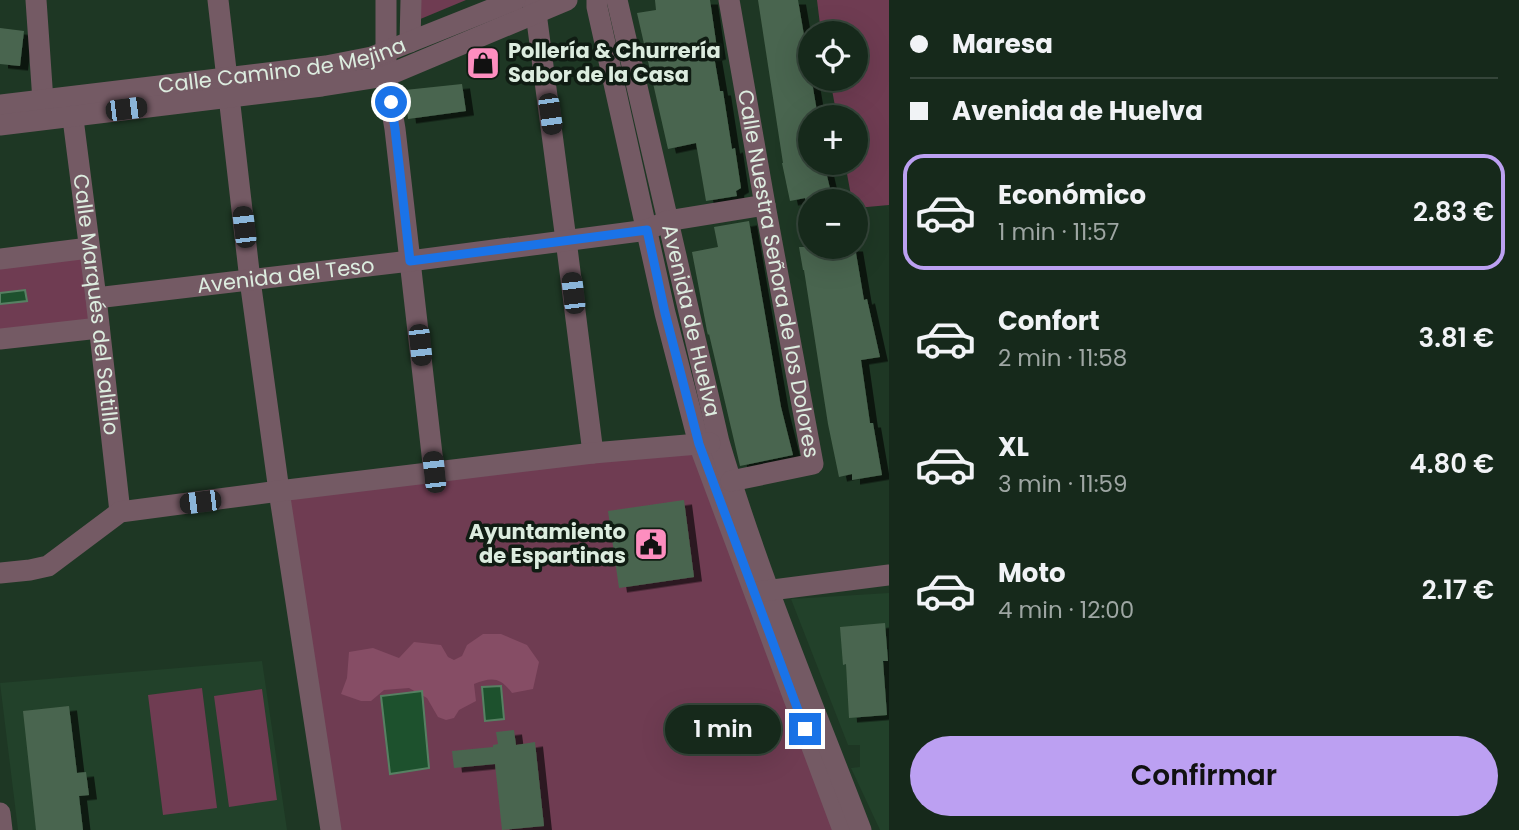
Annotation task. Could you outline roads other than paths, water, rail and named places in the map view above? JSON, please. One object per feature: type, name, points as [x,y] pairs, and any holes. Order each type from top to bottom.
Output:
[{"type":"street","points":[[36,0],[43,101]]},
{"type":"street","points":[[218,0],[250,280],[331,830]]},
{"type":"street","points":[[386,0],[386,76],[395,129],[434,472]]},
{"type":"street","points":[[410,43],[411,0]]},
{"type":"street","name":"Calle Camino de Mejina","points":[[0,125],[71,107],[228,87],[372,58],[515,0]]},
{"type":"street","name":"Calle Camino de Mejina","points":[[228,87],[322,86],[386,76],[534,7],[567,0]]},
{"type":"street","name":"Avenida de Huelva","points":[[597,0],[665,313],[843,830]]},
{"type":"street","name":"Avenida de Huelva","points":[[617,0],[667,221],[709,443],[731,481],[761,591],[861,830]]},
{"type":"street","name":"Calle Nuestra Señora de los Dolores","points":[[729,0],[813,464],[731,481]]},
{"type":"street","points":[[534,7],[593,453]]},
{"type":"street","name":"Calle Camino de Mejina","points":[[0,105],[43,101],[71,107]]},
{"type":"street","name":"Calle Marqués del Saltillo","points":[[71,107],[120,512]]},
{"type":"street","name":"Avenida del Teso","points":[[96,298],[647,230],[667,221],[765,205]]},
{"type":"street","points":[[0,258],[89,248]]},
{"type":"street","points":[[0,339],[99,328]]},
{"type":"street","points":[[0,573],[48,566],[120,512],[593,453],[709,443]]},
{"type":"street","points":[[761,591],[889,575]]},
{"type":"street","points":[[0,813],[2,830]]},
{"type":"place","name":"Pollería & Churrería Sabor de la Casa","points":[[483,63]]},
{"type":"place","name":"Ayuntamiento de Espartinas","points":[[651,544]]}]
